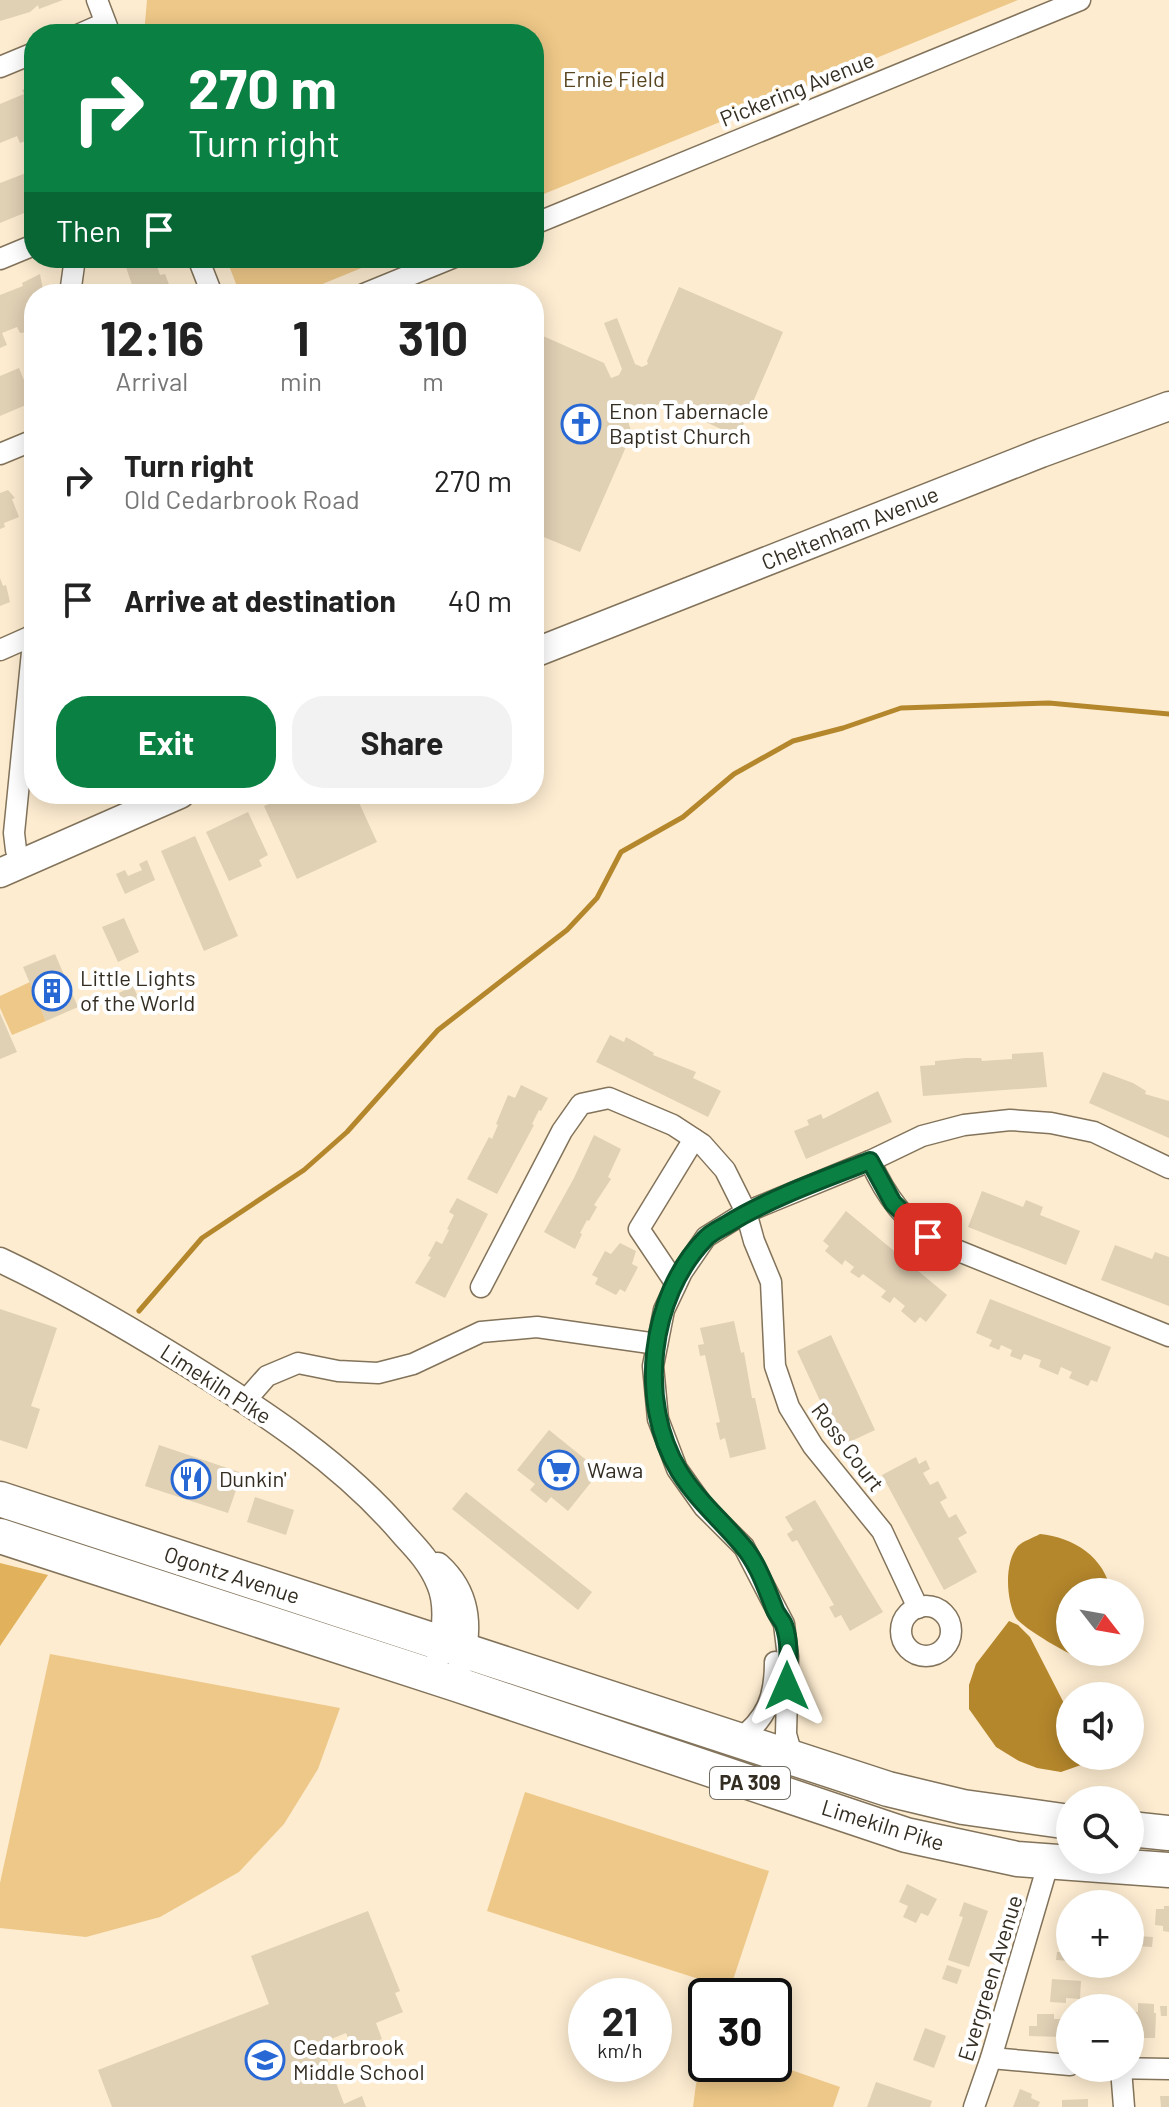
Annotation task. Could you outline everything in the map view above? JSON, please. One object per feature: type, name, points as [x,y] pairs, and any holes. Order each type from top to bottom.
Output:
[{"type":"highway","name":"Ogontz Avenue","points":[[0,1499],[449,1664]]},
{"type":"highway","name":"Ogontz Avenue","points":[[0,1536],[449,1664]]},
{"type":"highway","name":"Limekiln Pike","points":[[449,1664],[738,1740],[888,1789],[963,1807],[1056,1820]]},
{"type":"highway","name":"Limekiln Pike","points":[[449,1664],[906,1835],[976,1851],[1049,1861],[1169,1870]]},
{"type":"highway","points":[[1144,1830],[1169,1833]]},
{"type":"main road","name":"Cheltenham Avenue","points":[[544,649],[1168,406]]},
{"type":"main road","points":[[11,868],[157,804]]},
{"type":"street","points":[[97,0],[104,24]]},
{"type":"street","points":[[106,0],[106,24]]},
{"type":"street","name":"Pickering Avenue","points":[[544,220],[1080,0]]},
{"type":"street","points":[[0,67],[24,57]]},
{"type":"street","points":[[0,259],[24,249]]},
{"type":"street","points":[[388,284],[428,268]]},
{"type":"street","points":[[0,454],[24,444]]},
{"type":"street","points":[[0,650],[24,639]]},
{"type":"street","points":[[11,868],[16,850],[14,833],[24,734]]},
{"type":"street","name":"Ross Court","points":[[481,1287],[562,1131],[581,1104],[609,1098],[673,1125],[702,1144],[725,1170],[746,1212],[771,1282],[775,1366],[789,1407],[813,1446],[882,1531],[918,1608]]},
{"type":"street","points":[[793,1759],[786,1734],[788,1657],[784,1624],[744,1547],[704,1507],[677,1469],[658,1419],[653,1366],[664,1310],[676,1284],[706,1237],[746,1212],[922,1136],[964,1125],[1010,1120],[1051,1123],[1094,1132],[1169,1168]]},
{"type":"street","points":[[676,1284],[639,1229],[694,1139]]},
{"type":"street","points":[[870,1161],[893,1203],[915,1227],[939,1243],[1169,1336]]},
{"type":"street","name":"Limekiln Pike","points":[[0,1260],[109,1316],[245,1401],[310,1447],[374,1499],[424,1557],[441,1587],[449,1664]]},
{"type":"street","points":[[245,1401],[267,1376],[298,1363],[338,1371],[378,1373],[413,1364],[481,1332],[537,1327],[657,1344]]},
{"type":"street","points":[[738,1740],[757,1726],[771,1699],[775,1650],[771,1625],[776,1611]]},
{"type":"street","name":"Evergreen Avenue","points":[[974,2107],[1049,1861]]},
{"type":"street","points":[[991,2058],[1056,2064]]},
{"type":"street","points":[[1144,2069],[1169,2069]]},
{"type":"street","points":[[1122,2082],[1124,2107]]},
{"type":"green space","name":"Ernie Field","points":[[147,0],[1018,0],[544,194],[544,24],[145,24]]},
{"type":"green space","points":[[230,268],[362,268],[322,284],[236,284]]},
{"type":"green space","points":[[30,982],[46,1021],[12,1035],[0,1008],[0,996]]},
{"type":"green space","points":[[50,1654],[340,1708],[318,1769],[284,1824],[239,1872],[160,1917],[86,1937],[0,1928],[0,1883]]},
{"type":"green space","points":[[525,1792],[769,1871],[734,1978],[696,1978],[487,1911]]},
{"type":"green space","points":[[792,2070],[840,2087],[833,2107],[693,2107],[696,2084],[792,2082]]},
{"type":"shaded area","points":[[1040,1534],[1064,1539],[1095,1559],[1107,1578],[1056,1578],[1056,1646],[1028,1629],[1016,1618],[1013,1610],[1008,1581],[1010,1561],[1018,1546]]},
{"type":"shaded area","points":[[0,1563],[48,1575],[0,1646]]},
{"type":"shaded area","points":[[1009,1621],[1030,1637],[1056,1688],[1056,1770],[1067,1770],[1061,1772],[1037,1768],[996,1747],[969,1709],[969,1685],[976,1664]]},
{"type":"building","points":[[0,0],[63,0],[39,9],[38,5],[30,12],[0,21]]},
{"type":"building","points":[[24,94],[24,142],[20,143],[17,136],[0,143],[0,104]]},
{"type":"building","points":[[24,174],[24,213],[0,223],[0,183]]},
{"type":"building","points":[[126,268],[158,268],[160,275],[165,274],[169,284],[132,284]]},
{"type":"building","points":[[40,274],[42,284],[24,284],[24,332],[20,333],[17,327],[2,333],[7,345],[0,348],[0,295],[23,286],[22,283]]},
{"type":"building","name":"Enon Tabernacle Baptist Church","points":[[679,287],[783,332],[738,437],[663,402],[657,405],[654,413],[641,418],[633,414],[626,416],[632,433],[580,552],[544,537],[544,336],[604,363],[611,378],[619,375],[622,369],[604,323],[617,318],[635,364],[642,367],[648,364]]},
{"type":"building","points":[[19,368],[24,380],[24,406],[0,416],[0,376]]},
{"type":"building","points":[[8,490],[15,498],[12,499],[19,517],[4,523],[5,527],[0,529],[0,493]]},
{"type":"building","points":[[0,578],[3,586],[6,585],[10,602],[0,606]]},
{"type":"building","points":[[360,804],[377,842],[297,879],[264,806]]},
{"type":"building","points":[[248,812],[268,855],[259,860],[262,866],[229,881],[206,832]]},
{"type":"building","points":[[195,836],[238,936],[204,951],[161,851]]},
{"type":"building","points":[[147,860],[155,880],[125,894],[116,874],[125,870],[128,876],[142,870],[139,864]]},
{"type":"building","points":[[124,918],[139,952],[118,962],[102,927]]},
{"type":"building","name":"Little Lights of the World","points":[[55,954],[78,1007],[46,1021],[23,967]]},
{"type":"building","points":[[133,986],[139,999],[125,1006],[119,993]]},
{"type":"building","points":[[0,1013],[17,1052],[0,1059]]},
{"type":"building","points":[[610,1035],[624,1042],[626,1037],[653,1055],[696,1072],[693,1078],[721,1091],[708,1117],[596,1062]]},
{"type":"building","points":[[1043,1052],[1047,1087],[923,1096],[920,1066],[966,1058],[981,1058],[982,1061],[1012,1059],[1012,1054]]},
{"type":"building","points":[[1103,1072],[1133,1083],[1146,1091],[1145,1094],[1169,1101],[1169,1138],[1089,1103]]},
{"type":"building","points":[[521,1085],[548,1098],[497,1194],[467,1179],[489,1137],[492,1139],[508,1095],[515,1098]]},
{"type":"building","points":[[878,1091],[892,1122],[806,1159],[794,1131],[809,1125],[807,1120],[821,1114],[823,1119]]},
{"type":"building","points":[[594,1135],[621,1149],[608,1177],[611,1179],[594,1205],[597,1207],[580,1233],[575,1249],[544,1232]]},
{"type":"building","points":[[982,1191],[1023,1207],[1026,1200],[1043,1207],[1040,1215],[1080,1231],[1066,1265],[968,1227]]},
{"type":"building","points":[[457,1198],[488,1214],[445,1298],[415,1283],[431,1257],[428,1256],[436,1241],[442,1244],[449,1230],[454,1215],[449,1212]]},
{"type":"building","points":[[846,1211],[947,1295],[926,1322],[920,1317],[915,1323],[901,1311],[905,1306],[894,1297],[890,1303],[881,1297],[886,1291],[863,1274],[859,1278],[850,1272],[854,1267],[845,1260],[842,1265],[825,1251],[829,1246],[823,1241]]},
{"type":"building","points":[[620,1243],[636,1251],[632,1264],[638,1267],[625,1292],[620,1289],[616,1295],[595,1284],[598,1278],[592,1275],[605,1251],[611,1254]]},
{"type":"building","points":[[1115,1245],[1152,1259],[1155,1252],[1169,1257],[1169,1306],[1101,1280]]},
{"type":"building","points":[[990,1299],[1111,1347],[1097,1382],[1091,1380],[1088,1386],[1069,1378],[1072,1372],[1061,1367],[1058,1375],[1039,1367],[1041,1360],[1024,1354],[1021,1360],[1010,1356],[1012,1350],[1001,1345],[999,1350],[989,1346],[992,1340],[976,1333]]},
{"type":"building","points":[[0,1309],[57,1328],[31,1406],[40,1409],[27,1449],[0,1440]]},
{"type":"building","points":[[734,1321],[766,1449],[730,1458],[725,1438],[720,1440],[716,1423],[720,1422],[705,1355],[700,1356],[698,1345],[704,1344],[700,1328]]},
{"type":"building","points":[[831,1335],[875,1430],[841,1446],[797,1351]]},
{"type":"building","name":"Wawa","points":[[549,1430],[600,1471],[568,1511],[551,1497],[546,1503],[530,1490],[535,1484],[517,1470]]},
{"type":"building","points":[[159,1445],[242,1473],[228,1513],[145,1486]]},
{"type":"building","points":[[916,1457],[919,1464],[926,1460],[930,1469],[923,1473],[930,1485],[938,1481],[947,1498],[940,1502],[949,1518],[956,1514],[967,1533],[958,1538],[977,1572],[944,1590],[882,1475]]},
{"type":"building","points":[[466,1492],[592,1592],[578,1610],[452,1509]]},
{"type":"building","points":[[255,1497],[294,1510],[286,1535],[247,1522]]},
{"type":"building","points":[[815,1500],[883,1612],[850,1631],[841,1615],[835,1618],[829,1607],[834,1605],[797,1540],[792,1542],[787,1534],[793,1530],[785,1517]]},
{"type":"building","points":[[907,1884],[937,1899],[928,1916],[921,1913],[916,1923],[903,1917],[908,1906],[899,1902]]},
{"type":"building","points":[[964,1902],[988,1911],[969,1967],[948,1960],[963,1917],[959,1916]]},
{"type":"building","points":[[1164,1906],[1169,1906],[1169,1932],[1163,1931],[1163,1926],[1155,1925],[1156,1909],[1164,1909]]},
{"type":"building","points":[[368,1911],[400,1991],[395,1993],[403,2012],[376,2023],[382,2039],[353,2050],[346,2033],[321,2043],[344,2104],[362,2096],[366,2107],[112,2107],[98,2070],[269,2004],[251,1956]]},
{"type":"building","points":[[1144,1936],[1153,1937],[1152,1947],[1144,1946]]},
{"type":"building","points":[[947,1965],[962,1970],[957,1984],[942,1979]]},
{"type":"building","points":[[1052,1979],[1081,1981],[1080,1994],[1056,1994],[1056,2002],[1050,2002]]},
{"type":"building","points":[[1144,2003],[1154,2004],[1155,2038],[1144,2038]]},
{"type":"building","points":[[1160,2006],[1167,2006],[1167,2016],[1161,2016]]},
{"type":"building","points":[[1037,2014],[1054,2014],[1056,2037],[1029,2036],[1029,2026],[1037,2026]]},
{"type":"building","points":[[925,2028],[946,2036],[934,2068],[913,2060]]},
{"type":"building","points":[[876,2082],[932,2101],[930,2107],[867,2107]]},
{"type":"building","points":[[1020,2089],[1040,2102],[1038,2107],[1013,2107]]},
{"type":"building","points":[[1160,2096],[1169,2096],[1169,2107],[1161,2107]]},
{"type":"building","points":[[1088,2099],[1088,2107],[1062,2107],[1062,2100]]},
{"type":"waterway","points":[[139,1311],[202,1238],[304,1170],[347,1132],[438,1030],[567,930],[597,898],[621,852],[683,817],[734,774],[793,741],[901,708],[1049,703],[1169,714]]},
{"type":"place","name":"Enon Tabernacle Baptist Church","points":[[581,424]]},
{"type":"place","name":"Little Lights of the World","points":[[52,991]]},
{"type":"place","name":"Wawa","points":[[559,1470]]},
{"type":"place","name":"Dunkin'","points":[[191,1479]]},
{"type":"place","name":"Cedarbrook Middle School","points":[[265,2060]]},
{"type":"route","points":[[787,1686],[788,1657],[784,1624],[770,1593],[744,1547],[704,1507],[677,1469],[658,1419],[653,1366],[664,1310],[682,1272],[706,1237],[746,1212],[870,1161],[883,1190],[904,1216],[928,1237]]}]
